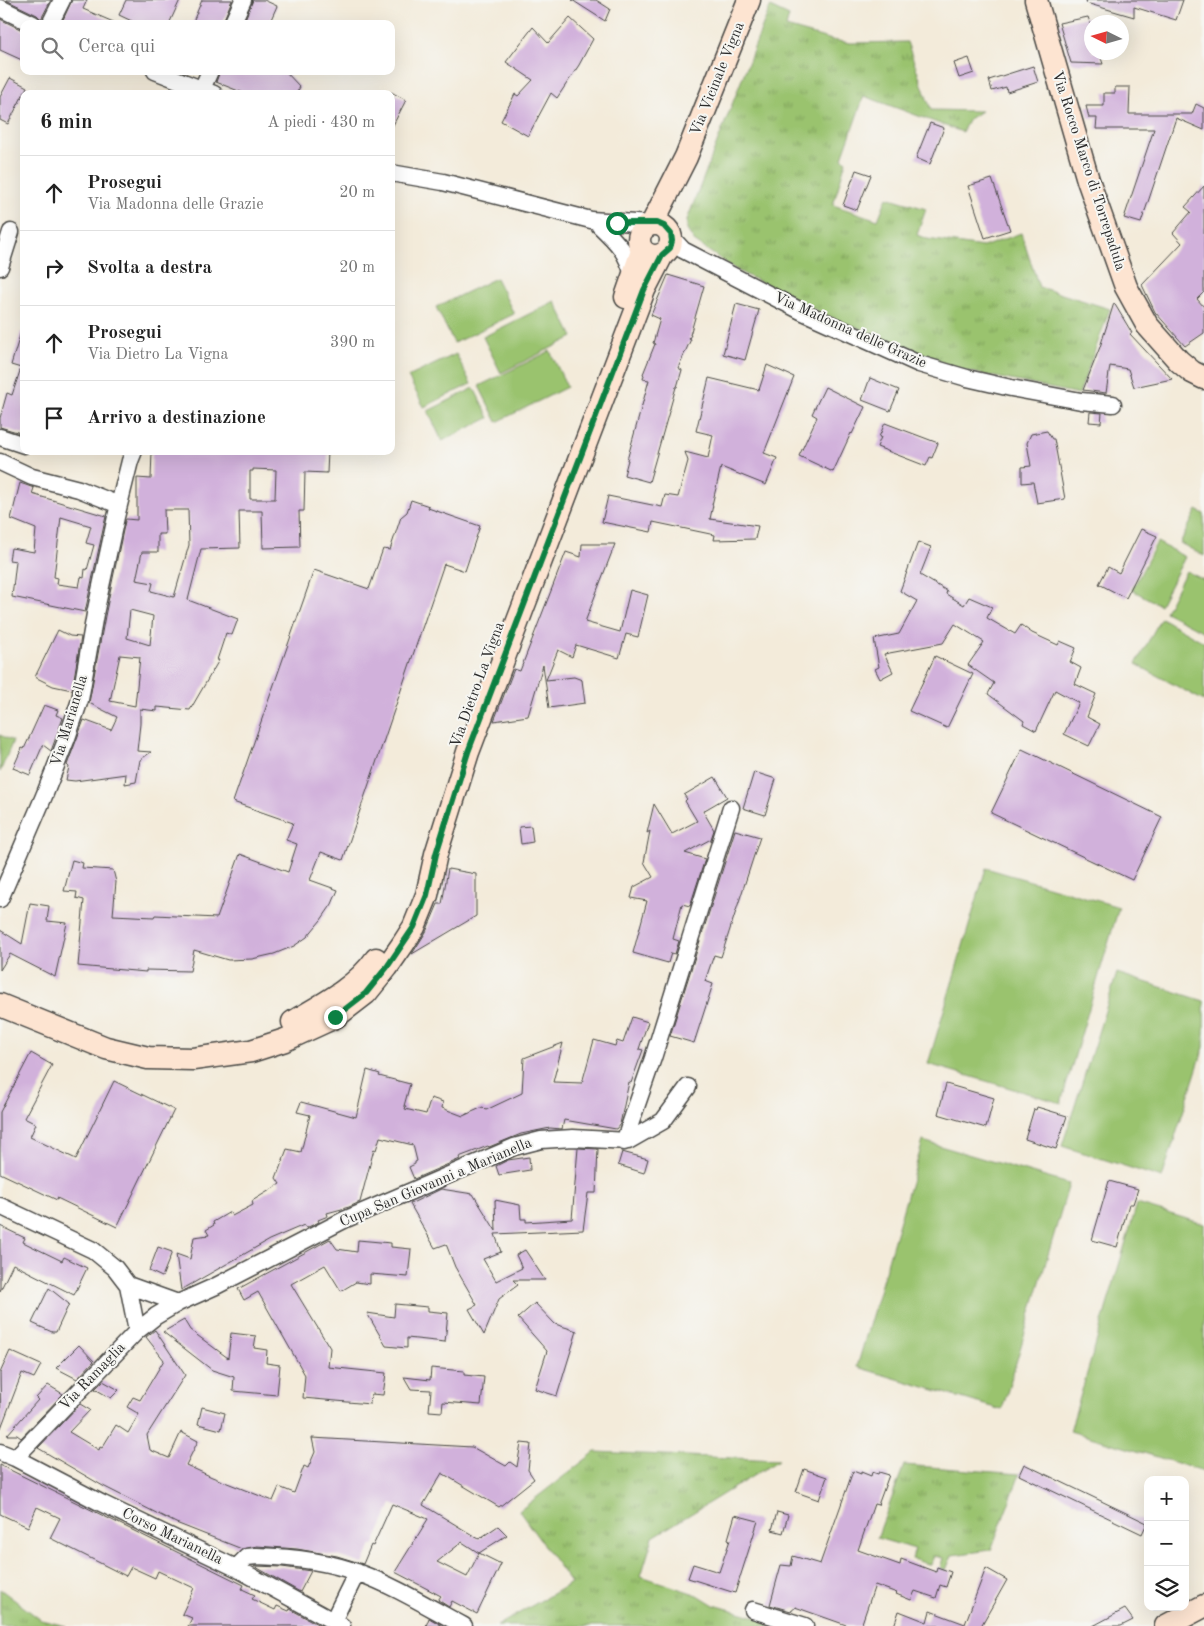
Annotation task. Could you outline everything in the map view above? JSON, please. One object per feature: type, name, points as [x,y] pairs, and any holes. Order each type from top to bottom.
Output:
[{"type":"street","points":[[52,20],[62,0]]},
{"type":"street","points":[[234,20],[244,0]]},
{"type":"street","name":"Via Vicinale Vigna","points":[[660,241],[675,198],[686,157],[749,0]]},
{"type":"street","points":[[1025,0],[1042,24]]},
{"type":"street","name":"Via Rocco Marco di Torrepadula","points":[[1036,0],[1088,180],[1126,287],[1147,325],[1179,361],[1200,375]]},
{"type":"street","points":[[0,8],[25,20]]},
{"type":"street","points":[[166,75],[205,90]]},
{"type":"street","points":[[208,90],[210,75]]},
{"type":"street","name":"Via Madonna delle Grazie","points":[[395,174],[443,182],[660,241],[801,311],[919,364],[1011,388],[1081,401],[1114,404]]},
{"type":"street","points":[[595,222],[624,250],[634,278]]},
{"type":"street","name":"Via Madonna delle Grazie","points":[[595,222],[660,241]]},
{"type":"street","points":[[0,266],[11,232]]},
{"type":"street","name":"Via Dietro La Vigna","points":[[0,990],[114,1036],[148,1042],[188,1045],[248,1038],[284,1026],[332,999],[370,968],[396,931],[413,890],[454,747],[634,278],[660,241]]},
{"type":"street","name":"Via Dietro La Vigna","points":[[0,1005],[106,1048],[148,1058],[193,1059],[251,1051],[285,1040],[335,1017],[366,993],[387,967],[414,927],[427,895],[436,854],[468,752],[644,290],[660,241]]},
{"type":"street","points":[[0,437],[20,444]]},
{"type":"street","points":[[0,462],[32,477],[79,489],[119,505],[133,455]]},
{"type":"street","name":"Via Marianella","points":[[2,895],[68,738],[80,700],[95,614],[119,505]]},
{"type":"street","points":[[624,1142],[653,1058],[731,808]]},
{"type":"street","points":[[624,1142],[662,1121],[688,1087]]},
{"type":"street","name":"Cupa San Giovanni a Marianella","points":[[178,1303],[216,1286],[344,1220],[514,1147],[541,1140],[600,1139],[624,1142]]},
{"type":"street","points":[[0,1206],[93,1250],[115,1268],[128,1285],[137,1331]]},
{"type":"street","points":[[128,1285],[178,1303]]},
{"type":"street","name":"Via Ramaglia","points":[[8,1455],[137,1331],[156,1316],[178,1303]]},
{"type":"street","name":"Corso Marianella","points":[[8,1455],[236,1568],[337,1624]]},
{"type":"street","points":[[236,1568],[247,1557],[258,1556],[322,1562],[357,1572],[376,1580],[464,1626]]},
{"type":"street","points":[[337,1624],[357,1572]]},
{"type":"street","points":[[1166,1626],[1204,1606]]},
{"type":"street","points":[[754,1610],[805,1626]]},
{"type":"green space","points":[[770,7],[789,16],[786,27],[832,40],[850,43],[907,42],[931,110],[981,111],[969,119],[962,132],[864,96],[842,158],[846,161],[833,205],[878,220],[887,197],[926,209],[917,235],[927,239],[983,247],[1021,233],[1039,287],[1110,309],[1079,394],[961,370],[822,313],[738,271],[694,241],[687,230],[687,220]]},
{"type":"green space","points":[[496,278],[514,314],[454,343],[436,307]]},
{"type":"green space","points":[[555,301],[573,337],[501,373],[483,337]]},
{"type":"green space","points":[[550,351],[567,387],[497,422],[479,386]]},
{"type":"green space","points":[[456,354],[471,384],[424,407],[408,377]]},
{"type":"green space","points":[[474,388],[489,418],[442,441],[428,411]]},
{"type":"green space","points":[[1197,510],[1204,514],[1204,556],[1180,543]]},
{"type":"green space","points":[[1157,542],[1185,557],[1160,605],[1132,590]]},
{"type":"green space","points":[[1186,571],[1204,580],[1204,632],[1165,612]]},
{"type":"green space","points":[[1161,618],[1204,642],[1204,701],[1136,664]]},
{"type":"green space","points":[[0,735],[13,741],[0,772]]},
{"type":"green space","points":[[986,868],[1119,907],[1061,1103],[928,1064]]},
{"type":"green space","points":[[1117,973],[1204,1001],[1204,1047],[1162,1178],[1062,1146]]},
{"type":"green space","points":[[923,1141],[1069,1184],[1002,1410],[857,1367]]},
{"type":"green space","points":[[1137,1204],[1204,1224],[1204,1471],[1070,1431]]},
{"type":"green space","points":[[595,1452],[779,1460],[653,1537],[641,1576],[698,1595],[714,1605],[788,1626],[497,1626],[571,1583],[519,1511]]},
{"type":"green space","points":[[904,1465],[1020,1474],[991,1550],[952,1555],[946,1570],[940,1568],[943,1558],[934,1556],[931,1565],[912,1559],[915,1549],[877,1538]]},
{"type":"green space","points":[[0,1589],[41,1620],[66,1626],[0,1626]]},
{"type":"building","points":[[6,0],[51,0],[41,19],[37,15]]},
{"type":"building","points":[[72,0],[87,0],[83,9],[109,20],[63,20]]},
{"type":"building","points":[[126,0],[180,0],[171,20],[130,20],[119,15]]},
{"type":"building","points":[[202,0],[232,0],[224,20],[194,20]]},
{"type":"building","points":[[253,0],[264,0],[277,6],[271,20],[245,20]]},
{"type":"building","points":[[572,0],[596,0],[610,9],[605,21]]},
{"type":"building","points":[[1087,0],[1183,0],[1176,20],[1134,7],[1134,17],[1086,3]]},
{"type":"building","points":[[570,18],[593,39],[579,65],[557,98],[551,93],[528,136],[501,121],[515,94],[518,96],[533,80],[506,62],[533,27],[548,43]]},
{"type":"building","points":[[1084,18],[1084,60],[1102,60],[1103,64],[1071,63],[1059,23]]},
{"type":"building","points":[[0,19],[20,29],[20,59],[0,50]]},
{"type":"building","points":[[969,58],[974,73],[959,78],[954,63]]},
{"type":"building","points":[[1033,66],[1038,82],[1007,92],[1006,87],[992,91],[989,80]]},
{"type":"building","points":[[219,75],[289,75],[300,87],[298,90],[236,90],[216,82]]},
{"type":"building","points":[[10,78],[27,87],[25,90],[20,90],[20,101],[8,124],[0,120],[0,97]]},
{"type":"building","points":[[1115,87],[1130,87],[1129,114],[1192,114],[1196,104],[1204,108],[1204,130],[1176,118],[1141,223],[1124,218],[1154,129],[1096,129],[1097,118],[1089,118],[1086,106],[1104,106],[1104,93],[1115,93]]},
{"type":"building","points":[[395,94],[406,100],[395,121]]},
{"type":"building","points":[[930,123],[944,128],[930,164],[916,158]]},
{"type":"building","points":[[856,170],[871,175],[857,210],[843,205]]},
{"type":"building","points":[[992,179],[1010,230],[985,238],[968,186]]},
{"type":"building","points":[[1204,186],[1204,292],[1197,299],[1204,307],[1204,333],[1185,346],[1155,312],[1142,285],[1182,243],[1173,233],[1191,212],[1185,207]]},
{"type":"building","points":[[668,275],[704,286],[689,338],[691,339],[678,368],[682,370],[649,482],[624,475],[649,380],[643,379],[643,374],[655,344],[653,343],[660,319],[651,315]]},
{"type":"building","points":[[1114,303],[1132,333],[1130,334],[1172,379],[1134,387],[1128,369],[1110,366],[1106,393],[1083,390],[1100,347]]},
{"type":"building","points":[[736,304],[759,310],[745,360],[723,354]]},
{"type":"building","points":[[20,335],[20,368],[11,365]]},
{"type":"building","points":[[767,365],[794,377],[764,453],[777,458],[766,485],[721,467],[710,519],[758,526],[755,539],[714,540],[715,535],[653,522],[651,532],[602,522],[608,496],[662,507],[665,495],[678,497],[688,461],[685,452],[708,458],[713,435],[696,431],[709,378],[759,390]]},
{"type":"building","points":[[20,371],[20,433],[0,427],[0,418],[7,393],[12,395]]},
{"type":"building","points":[[870,378],[899,390],[890,411],[862,400]]},
{"type":"building","points":[[825,387],[865,407],[833,472],[799,456],[817,417],[812,414]]},
{"type":"building","points":[[1090,412],[1102,413],[1101,423],[1089,422]]},
{"type":"building","points":[[885,423],[938,443],[932,458],[930,457],[926,466],[877,447]]},
{"type":"building","points":[[1047,431],[1052,439],[1054,439],[1065,499],[1037,503],[1033,482],[1022,483],[1022,467],[1031,466],[1027,443],[1031,434]]},
{"type":"building","points":[[152,455],[328,455],[327,473],[305,472],[304,511],[299,511],[300,547],[263,548],[262,511],[239,511],[240,548],[201,549],[188,600],[238,619],[232,635],[226,633],[217,660],[219,660],[190,710],[157,707],[157,711],[140,709],[137,751],[151,752],[140,760],[136,782],[125,784],[126,774],[75,781],[66,780],[69,767],[67,765],[84,720],[111,730],[117,717],[89,703],[125,521],[126,519],[137,520],[137,478],[151,479]],"holes":[[[253,469],[276,470],[275,499],[250,499],[250,471],[253,471]],[[164,510],[188,510],[189,545],[174,597],[151,591],[153,583],[136,580],[142,552],[158,552],[158,534],[165,534]],[[130,610],[153,616],[150,645],[127,638]],[[120,655],[140,657],[135,706],[110,701]]]},
{"type":"building","points":[[20,483],[34,488],[32,494],[106,516],[85,612],[12,597],[16,561],[9,560],[11,548],[34,552],[36,529],[11,519]],"holes":[[[61,517],[91,526],[86,543],[94,545],[87,570],[85,569],[84,578],[81,577],[79,587],[57,584],[58,578],[54,577]]]},
{"type":"building","points":[[411,500],[480,526],[465,571],[444,564],[343,860],[321,852],[310,880],[338,890],[332,904],[321,920],[307,937],[294,946],[274,954],[252,959],[228,960],[194,950],[190,971],[146,970],[146,972],[78,966],[84,900],[76,898],[77,892],[64,891],[72,860],[83,863],[82,868],[113,870],[116,882],[113,915],[217,918],[240,854],[288,872],[297,844],[286,840],[293,823],[233,802],[314,570],[369,589],[383,549],[390,550],[401,517],[407,512]]},
{"type":"building","points":[[1141,529],[1157,536],[1126,598],[1099,584],[1108,567],[1119,573]]},
{"type":"building","points":[[918,542],[931,547],[920,575],[947,591],[946,594],[964,605],[969,597],[992,607],[987,618],[1015,634],[1021,625],[1032,633],[1058,645],[1060,641],[1076,648],[1070,662],[1081,668],[1075,684],[1096,694],[1087,717],[1100,724],[1089,746],[1064,734],[1079,703],[1055,690],[1036,731],[1023,724],[1024,721],[988,694],[994,683],[968,665],[984,642],[955,624],[943,643],[884,654],[893,672],[880,679],[875,669],[879,667],[874,639],[899,634],[917,601],[900,591]]},
{"type":"building","points":[[582,544],[615,544],[585,622],[620,632],[630,590],[648,595],[638,637],[626,634],[619,658],[576,645],[572,657],[558,650],[546,680],[574,677],[582,680],[585,703],[549,708],[543,665],[528,716],[494,721],[514,669],[520,671],[566,552],[581,557]]},
{"type":"building","points":[[58,630],[70,636],[81,637],[72,690],[53,686],[35,677]]},
{"type":"building","points":[[935,656],[973,674],[947,728],[909,711]]},
{"type":"building","points":[[44,705],[58,710],[56,715],[63,718],[51,751],[43,745],[30,775],[13,768]]},
{"type":"building","points":[[1022,749],[1162,817],[1132,880],[991,813]]},
{"type":"building","points":[[754,772],[776,779],[765,815],[743,808]]},
{"type":"building","points":[[715,777],[727,797],[703,811],[714,830],[711,839],[685,853],[705,859],[690,906],[682,904],[673,939],[679,941],[675,954],[671,953],[668,963],[633,953],[647,901],[631,898],[634,887],[653,877],[644,862],[650,831],[647,833],[654,804],[672,834],[697,821],[685,801],[687,799],[684,795]]},
{"type":"building","points":[[531,826],[533,842],[521,844],[519,827]]},
{"type":"building","points":[[735,830],[760,837],[721,957],[714,955],[705,981],[713,984],[694,1043],[670,1036]]},
{"type":"building","points":[[448,869],[476,874],[476,916],[412,954],[426,932],[438,904],[442,904]]},
{"type":"building","points":[[30,903],[49,906],[47,921],[67,923],[55,977],[10,954],[0,970],[0,930],[22,944]]},
{"type":"building","points":[[632,1017],[648,1022],[639,1049],[643,1050],[631,1083],[629,1082],[620,1124],[616,1129],[564,1120],[562,1129],[550,1128],[521,1134],[459,1157],[460,1159],[414,1179],[409,1167],[417,1161],[413,1145],[380,1137],[376,1150],[374,1149],[360,1202],[327,1213],[328,1216],[306,1228],[304,1225],[269,1240],[181,1290],[176,1254],[190,1259],[194,1237],[209,1235],[206,1230],[214,1225],[213,1222],[230,1212],[232,1216],[253,1205],[252,1201],[280,1184],[276,1178],[287,1149],[301,1152],[310,1115],[297,1112],[301,1102],[356,1117],[367,1070],[380,1074],[379,1076],[410,1084],[404,1106],[406,1106],[405,1109],[426,1114],[431,1098],[443,1102],[442,1108],[463,1116],[483,1107],[486,1110],[522,1093],[524,1058],[563,1043],[553,1082],[582,1083],[594,1040],[615,1046],[617,1041],[623,1043]]},
{"type":"building","points":[[31,1053],[52,1065],[24,1118],[36,1124],[30,1137],[76,1159],[114,1081],[174,1110],[117,1227],[0,1173],[0,1112]]},
{"type":"building","points":[[946,1084],[994,1098],[986,1128],[938,1114]]},
{"type":"building","points":[[1037,1107],[1067,1116],[1056,1149],[1025,1139],[1034,1109],[1036,1110]]},
{"type":"building","points":[[578,1148],[598,1149],[596,1193],[588,1193],[583,1230],[495,1234],[501,1252],[483,1259],[496,1281],[522,1268],[516,1255],[525,1250],[545,1280],[513,1280],[518,1285],[499,1299],[484,1335],[469,1309],[477,1305],[455,1267],[446,1244],[435,1248],[410,1204],[441,1189],[473,1194],[496,1231],[495,1200],[520,1205],[521,1219],[526,1219],[526,1222],[572,1219]]},
{"type":"building","points":[[622,1152],[648,1159],[644,1173],[618,1165]]},
{"type":"building","points":[[529,1157],[530,1170],[499,1175],[496,1166],[508,1160]]},
{"type":"building","points":[[1109,1181],[1138,1189],[1133,1204],[1129,1204],[1117,1247],[1092,1240]]},
{"type":"building","points":[[0,1226],[25,1238],[23,1242],[62,1261],[64,1257],[87,1268],[74,1295],[13,1264],[0,1291]]},
{"type":"building","points":[[330,1239],[337,1249],[357,1252],[358,1240],[391,1243],[391,1247],[411,1249],[408,1277],[370,1274],[370,1284],[356,1282],[341,1291],[325,1265],[291,1284],[330,1348],[328,1367],[386,1373],[383,1395],[371,1394],[370,1404],[303,1398],[305,1375],[258,1292],[244,1300],[238,1289]]},
{"type":"building","points":[[158,1247],[172,1252],[162,1277],[149,1271]]},
{"type":"building","points":[[49,1288],[69,1304],[56,1332],[32,1323]]},
{"type":"building","points":[[535,1303],[555,1324],[577,1331],[557,1396],[535,1389],[547,1351],[518,1318]]},
{"type":"building","points":[[395,1304],[428,1307],[428,1311],[448,1313],[445,1342],[407,1338],[407,1348],[386,1346],[367,1313],[394,1317]]},
{"type":"building","points":[[184,1320],[190,1330],[228,1358],[231,1333],[256,1336],[254,1348],[267,1350],[266,1363],[280,1365],[277,1395],[233,1391],[234,1377],[212,1370],[163,1332]]},
{"type":"building","points":[[155,1330],[185,1375],[147,1435],[150,1450],[169,1458],[181,1432],[198,1441],[186,1465],[273,1501],[279,1487],[294,1493],[304,1466],[308,1468],[315,1452],[312,1438],[472,1447],[506,1466],[510,1462],[517,1467],[521,1443],[531,1444],[528,1470],[534,1479],[499,1507],[442,1473],[423,1505],[479,1539],[498,1526],[507,1535],[479,1553],[501,1564],[477,1614],[452,1601],[449,1607],[438,1600],[441,1596],[395,1572],[428,1519],[392,1504],[363,1564],[337,1556],[297,1549],[257,1546],[242,1549],[176,1523],[103,1486],[38,1448],[80,1404],[90,1410],[69,1432],[99,1450],[116,1425],[128,1433],[139,1414],[127,1407],[133,1397],[140,1400],[164,1360],[146,1337]],"holes":[[[462,1542],[479,1553],[467,1577],[437,1562]]]},
{"type":"building","points":[[79,1345],[94,1361],[77,1379],[56,1368]]},
{"type":"building","points":[[10,1351],[41,1365],[34,1378],[22,1373],[1,1428],[0,1373]]},
{"type":"building","points":[[431,1368],[464,1371],[464,1375],[484,1377],[481,1405],[443,1402],[442,1412],[429,1411],[431,1390],[411,1389],[404,1377],[430,1380]]},
{"type":"building","points":[[103,1381],[119,1390],[111,1398],[95,1389]]},
{"type":"building","points":[[48,1385],[63,1394],[21,1438],[17,1435],[7,1435],[38,1400],[36,1398]]},
{"type":"building","points":[[202,1407],[225,1413],[221,1430],[198,1424]]},
{"type":"building","points":[[1024,1464],[1144,1522],[1142,1534],[1019,1475]]},
{"type":"building","points":[[0,1465],[244,1585],[242,1589],[255,1595],[252,1599],[275,1610],[277,1606],[289,1611],[290,1609],[321,1626],[188,1626],[192,1618],[182,1614],[194,1588],[158,1571],[155,1578],[131,1567],[126,1576],[50,1538],[60,1518],[37,1507],[28,1527],[0,1514]]},
{"type":"building","points":[[804,1469],[827,1477],[819,1500],[796,1492]]},
{"type":"building","points":[[853,1471],[871,1476],[872,1472],[889,1475],[878,1505],[874,1504],[858,1550],[900,1565],[901,1559],[936,1572],[937,1567],[951,1572],[946,1587],[940,1585],[936,1598],[915,1591],[911,1600],[875,1585],[861,1626],[849,1626],[795,1607],[791,1611],[770,1605],[781,1565],[791,1566],[793,1556],[820,1564]]},
{"type":"building","points":[[777,1512],[788,1515],[783,1533],[772,1530]]},
{"type":"building","points":[[735,1515],[758,1521],[735,1593],[688,1578],[693,1564],[719,1572],[730,1540],[728,1539]]},
{"type":"building","points":[[254,1566],[282,1567],[311,1571],[300,1592]]},
{"type":"building","points":[[986,1568],[1007,1580],[981,1626],[894,1626],[899,1611],[927,1622],[930,1611],[965,1624]]},
{"type":"building","points":[[1125,1609],[1133,1620],[1121,1626],[1093,1626]]},
{"type":"building","points":[[429,1618],[441,1625],[441,1626],[426,1626]]},
{"type":"route","points":[[335,1017],[366,993],[387,967],[414,927],[427,895],[436,854],[468,752],[502,661],[644,290],[662,255],[670,248],[671,234],[661,224],[617,223]]}]
